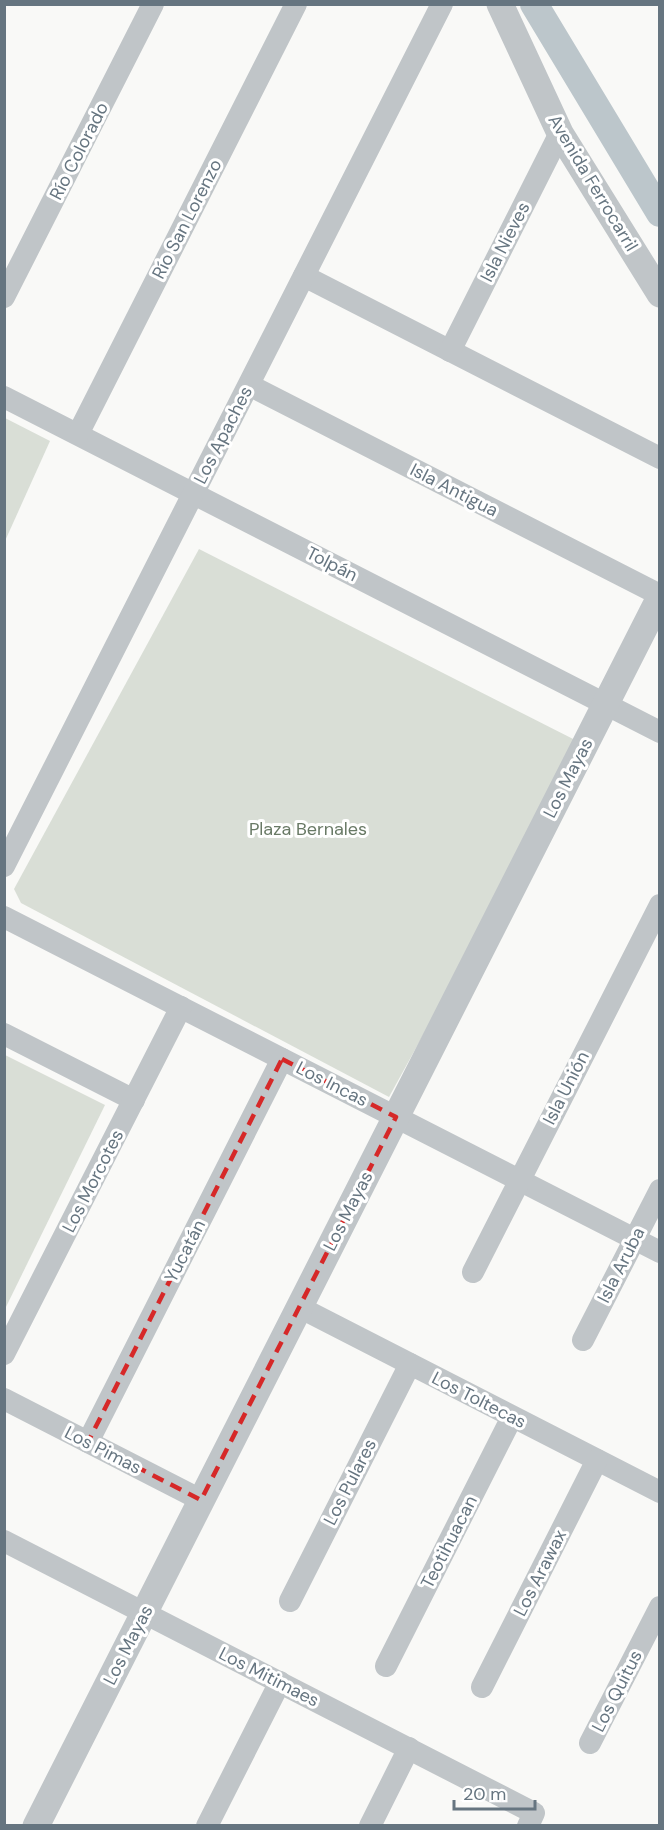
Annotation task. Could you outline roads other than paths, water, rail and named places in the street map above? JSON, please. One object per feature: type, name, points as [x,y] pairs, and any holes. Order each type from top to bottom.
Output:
[{"type":"street","name":"Río Colorado","points":[[4,297],[153,4]]},
{"type":"street","name":"Río San Lorenzo","points":[[78,434],[296,4]]},
{"type":"street","name":"Los Apaches","points":[[4,866],[442,4]]},
{"type":"street","name":"Avenida Ferrocarril","points":[[497,8],[560,133],[660,294]]},
{"type":"street","name":"Isla Nieves","points":[[450,351],[560,133]]},
{"type":"street","points":[[304,276],[660,458]]},
{"type":"street","name":"Isla Antigua","points":[[249,385],[660,596]]},
{"type":"street","name":"Tolpán","points":[[4,397],[660,732]]},
{"type":"street","name":"Los Mayas","points":[[36,1826],[660,596]]},
{"type":"street","name":"Isla Unión","points":[[473,1272],[660,905]]},
{"type":"street","name":"Los Incas","points":[[4,917],[660,1252]]},
{"type":"street","name":"Los Morcotes","points":[[4,1354],[181,1007]]},
{"type":"street","points":[[4,1034],[134,1100]]},
{"type":"street","name":"Yucatán","points":[[88,1442],[282,1059]]},
{"type":"street","name":"Isla Aruba","points":[[584,1340],[660,1190]]},
{"type":"street","name":"Los Toltecas","points":[[299,1307],[660,1492]]},
{"type":"street","name":"Los Pulares","points":[[290,1601],[410,1364]]},
{"type":"street","name":"Los Pimas","points":[[4,1399],[201,1500]]},
{"type":"street","name":"Teotihuacan","points":[[386,1666],[512,1417]]},
{"type":"street","name":"Los Arawax","points":[[482,1687],[597,1460]]},
{"type":"street","name":"Los Mitimaes","points":[[4,1542],[409,1749],[531,1819]]},
{"type":"street","name":"Los Quitus","points":[[590,1743],[660,1607]]},
{"type":"street","points":[[207,1826],[280,1682]]},
{"type":"street","points":[[370,1826],[409,1749]]},
{"type":"waterway","points":[[534,4],[660,213]]},
{"type":"park label","name":"Plaza Bernales","points":[[308,829]]}]
